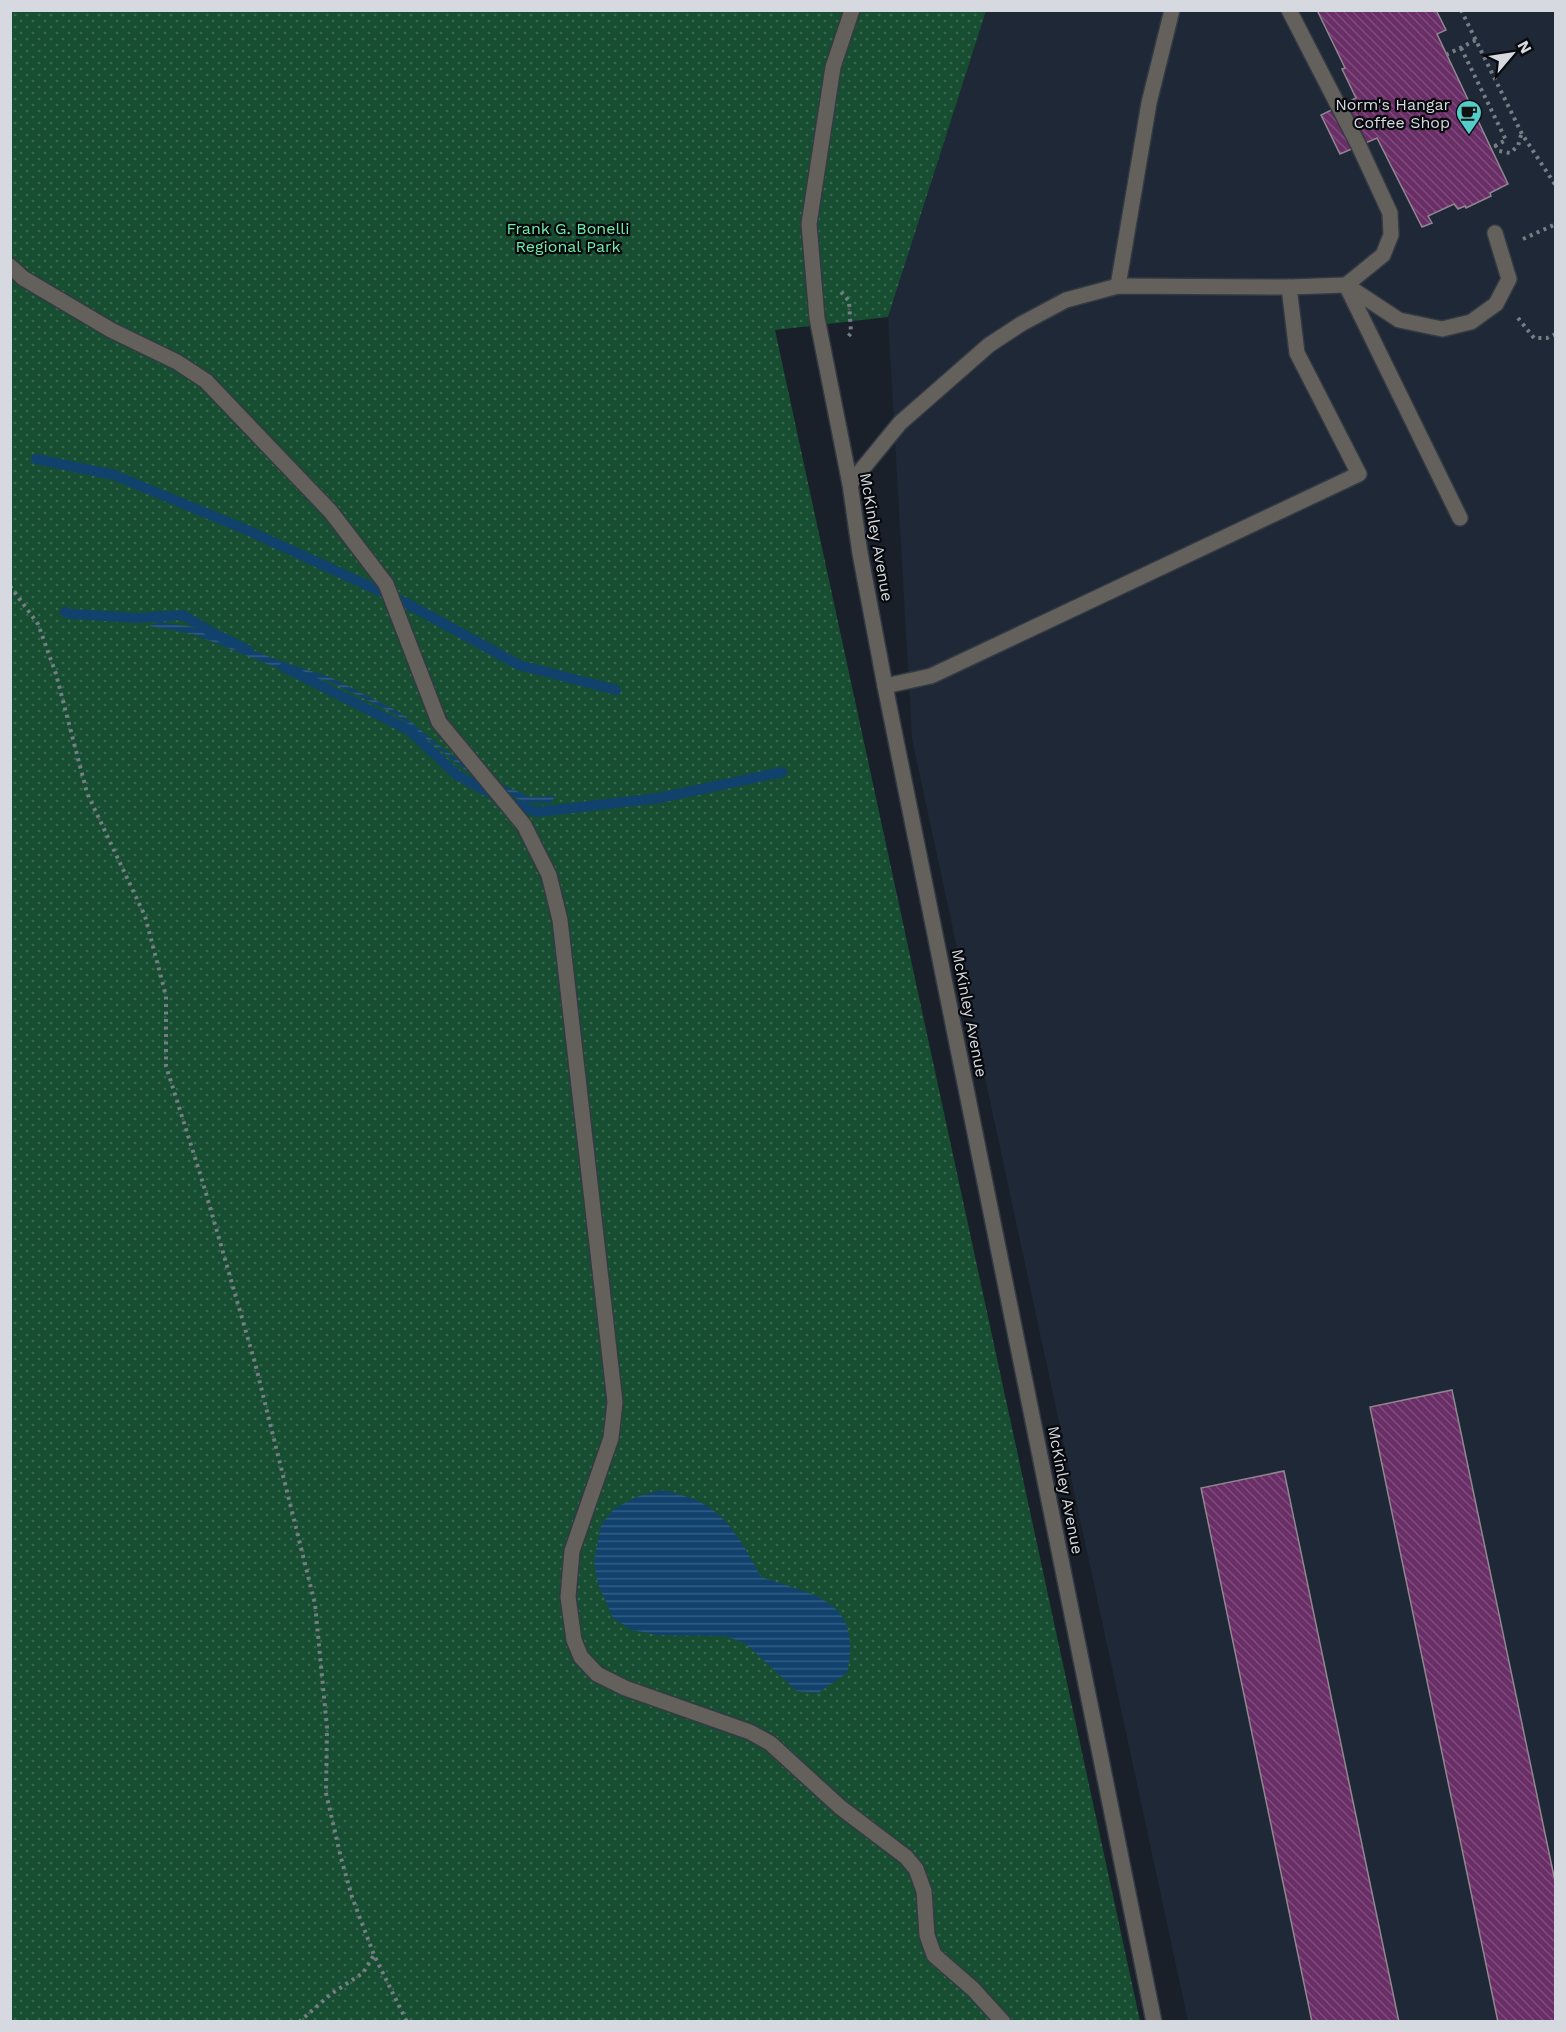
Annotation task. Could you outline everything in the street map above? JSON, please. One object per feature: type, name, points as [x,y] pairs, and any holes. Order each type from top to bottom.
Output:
[{"type":"street","name":"McKinley Avenue","points":[[852,10],[833,67],[809,224],[817,318],[850,484],[860,553],[885,686],[1154,2022]]},
{"type":"street","points":[[1118,286],[1149,103],[1172,10]]},
{"type":"street","points":[[1289,10],[1359,146],[1390,213],[1391,236],[1383,255],[1346,285]]},
{"type":"street","points":[[850,484],[900,423],[989,345],[1021,324],[1066,300],[1118,286],[1346,285],[1399,320],[1442,330],[1471,322],[1496,304],[1509,279],[1496,233]]},
{"type":"street","points":[[10,266],[23,278],[111,330],[177,362],[206,381],[331,512],[386,584],[439,722],[524,825],[549,875],[560,920],[615,1402],[611,1438],[572,1551],[568,1597],[574,1640],[581,1657],[597,1674],[625,1688],[750,1732],[770,1743],[840,1807],[906,1857],[916,1869],[924,1891],[927,1935],[934,1954],[974,1989],[1003,2022]]},
{"type":"street","points":[[1346,285],[1460,518]]},
{"type":"street","points":[[885,686],[931,676],[1359,474],[1297,352],[1289,287]]},
{"type":"path","points":[[1461,10],[1522,134],[1556,186]]},
{"type":"path","points":[[1446,55],[1476,40]]},
{"type":"path","points":[[1461,48],[1506,140],[1493,146],[1499,151],[1510,153],[1518,146],[1522,134]]},
{"type":"path","points":[[1500,250],[1556,224]]},
{"type":"path","points":[[1502,292],[1522,324],[1534,338],[1546,338],[1556,334]]},
{"type":"path","points":[[10,586],[38,624],[56,674],[87,793],[145,916],[166,996],[166,1066],[203,1183],[255,1363],[315,1604],[327,1728],[326,1793],[352,1897],[374,1955],[406,2022]]},
{"type":"path","points":[[299,2022],[331,1994],[363,1973],[374,1955]]},
{"type":"shaded area","points":[[986,11],[1555,11],[1555,2021],[1188,2021],[912,739],[888,317]]},
{"type":"green space","name":"Frank G. Bonelli Regional Park","points":[[11,11],[986,11],[888,317],[775,330],[1140,2021],[11,2022]]},
{"type":"water","points":[[158,622],[193,627],[283,662],[332,678],[399,712],[478,774],[530,797],[555,796],[551,803],[527,803],[479,781],[397,715],[331,682],[280,669],[193,634],[149,626]]},
{"type":"water","points":[[662,1490],[697,1500],[724,1520],[738,1538],[761,1577],[817,1596],[831,1605],[841,1616],[848,1630],[850,1649],[847,1673],[818,1693],[797,1691],[746,1644],[726,1636],[659,1635],[632,1630],[613,1618],[598,1584],[594,1562],[601,1525],[615,1508],[639,1496]]},
{"type":"building","points":[[1317,10],[1436,10],[1446,30],[1437,34],[1508,184],[1490,193],[1491,196],[1466,208],[1465,206],[1458,209],[1454,204],[1428,216],[1432,223],[1422,227],[1377,138],[1340,154],[1321,115],[1356,98],[1342,69],[1345,68]]},
{"type":"building","points":[[1452,1390],[1556,1886],[1556,2022],[1498,2022],[1370,1407]]},
{"type":"building","points":[[1284,1471],[1399,2022],[1312,2022],[1201,1488]]},
{"type":"waterway","points":[[36,459],[114,475],[247,530],[408,604],[519,665],[616,690]]},
{"type":"waterway","points":[[65,612],[138,618],[183,615],[248,650]]},
{"type":"waterway","points":[[284,667],[409,730],[457,775],[503,800],[537,812],[659,798],[782,772]]},
{"type":"place","name":"Norm's Hangar Coffee Shop","points":[[1469,136]]}]
